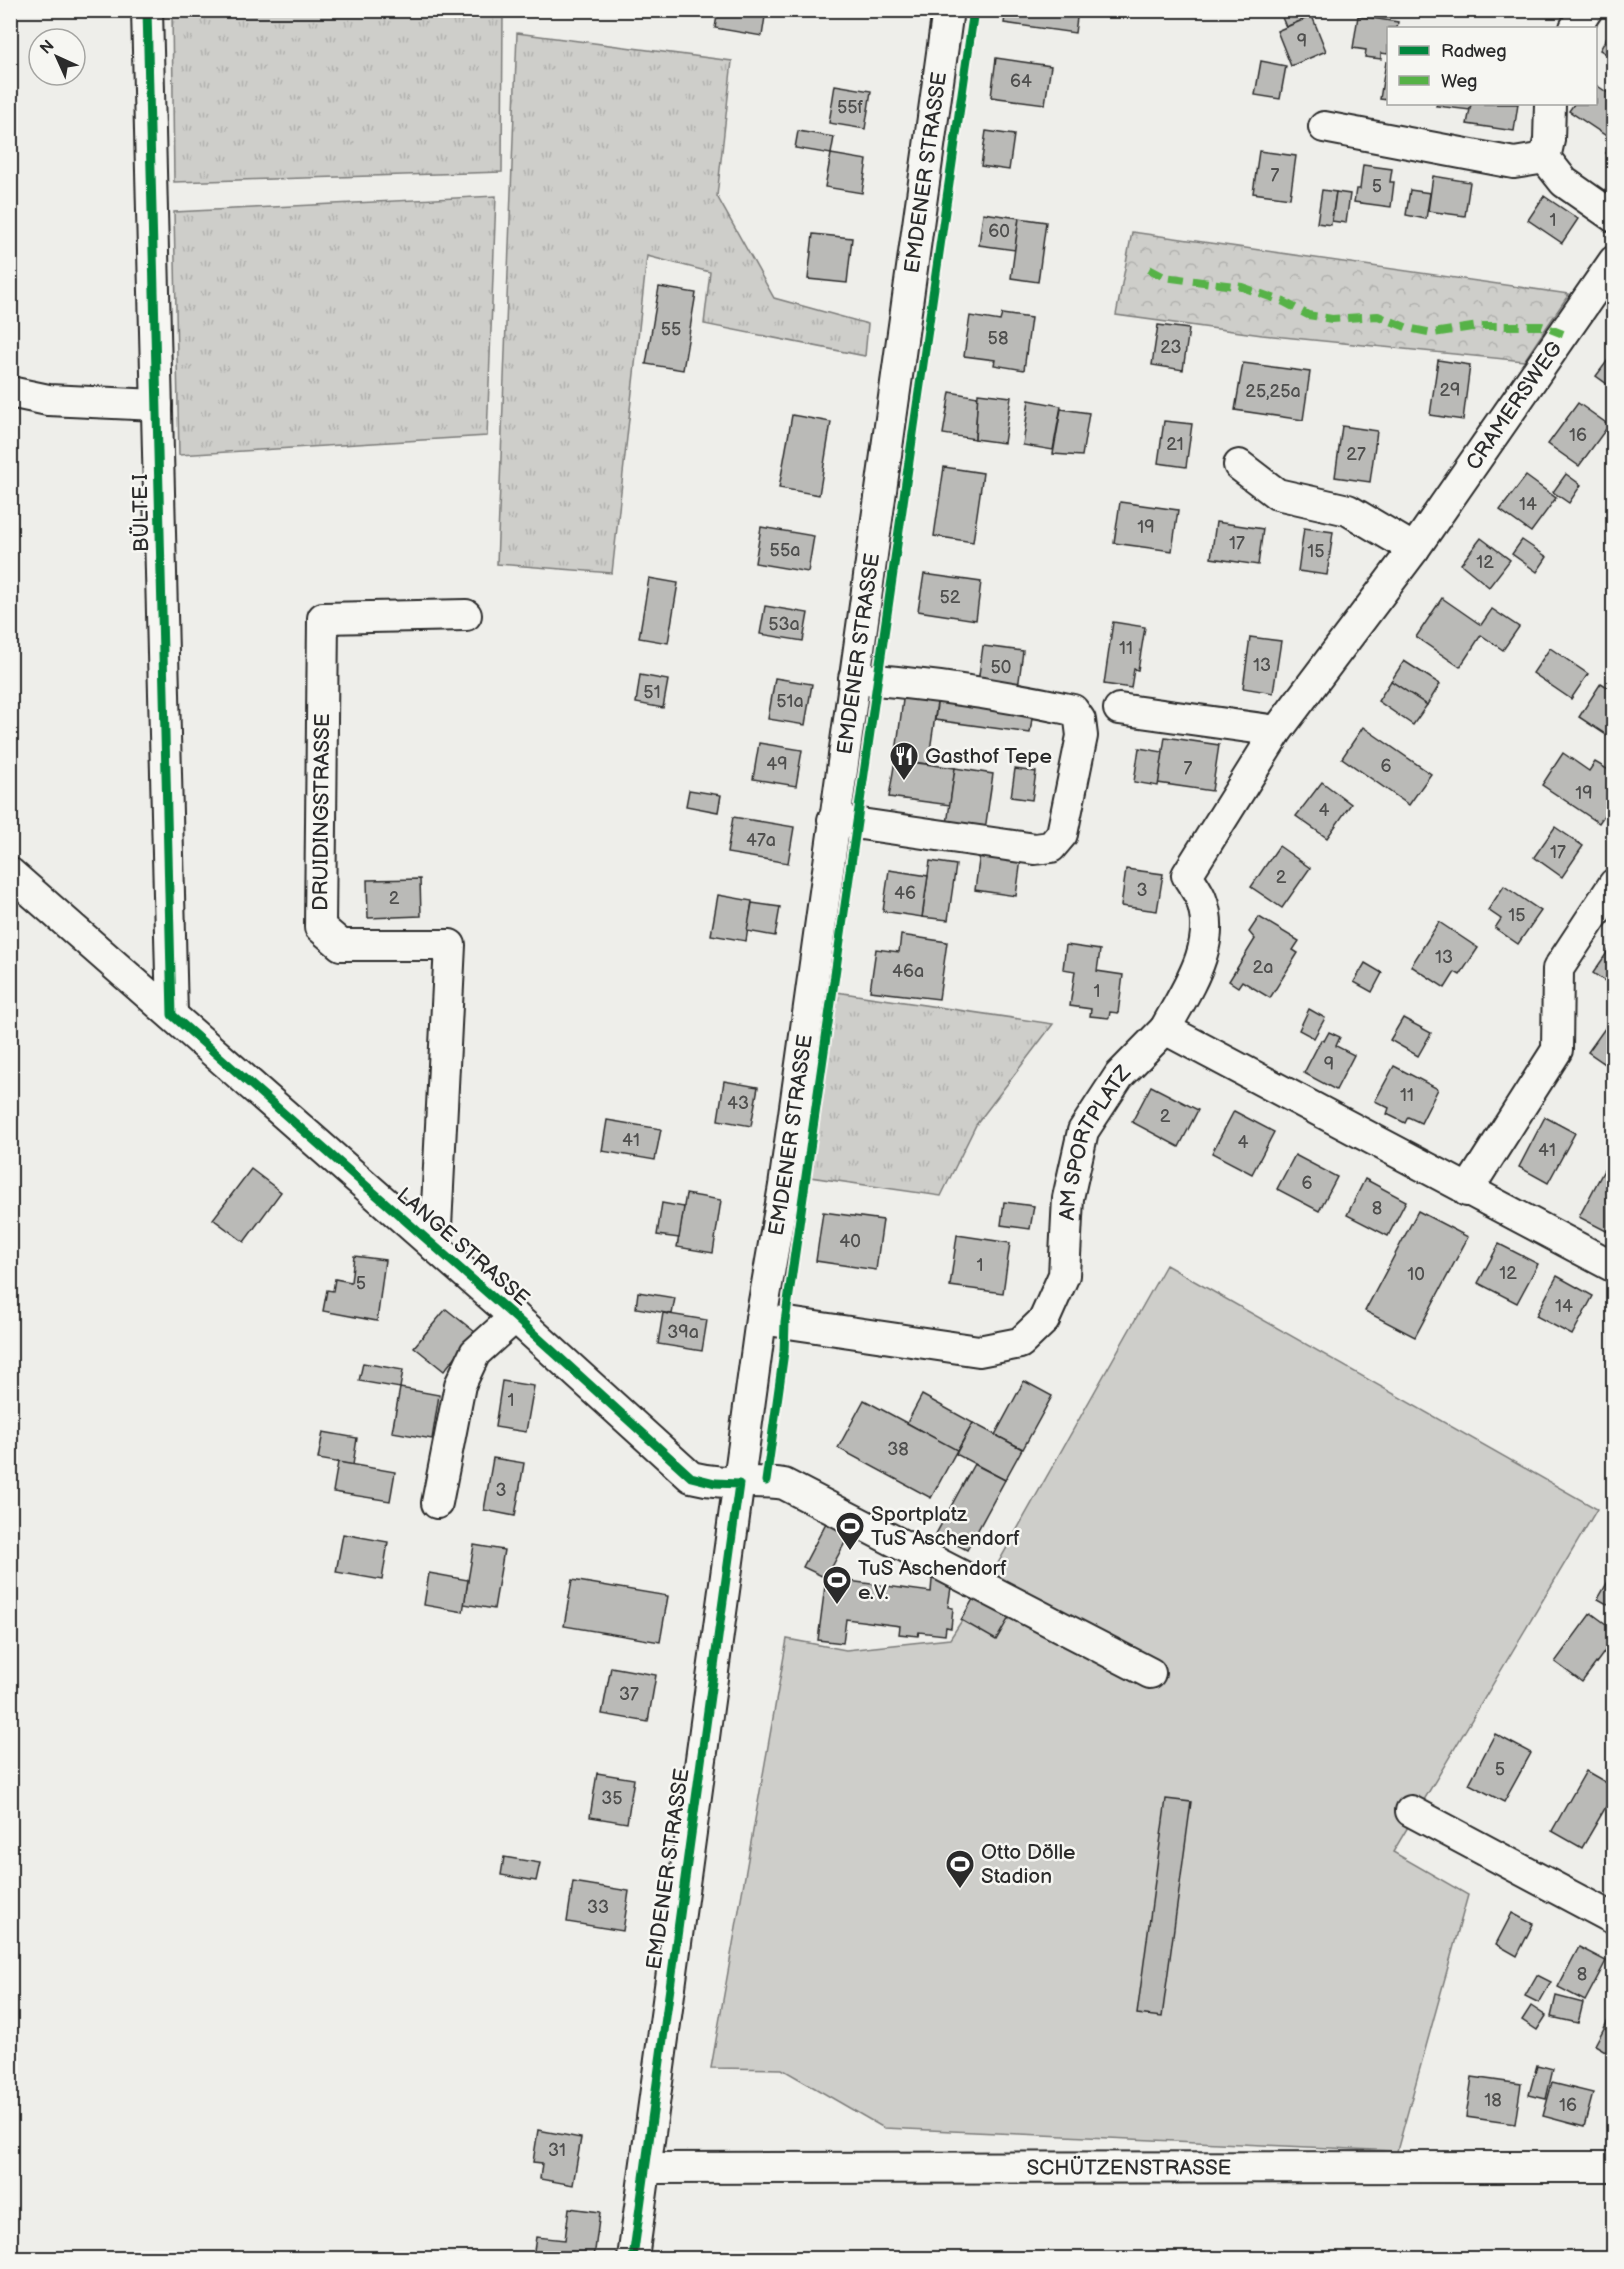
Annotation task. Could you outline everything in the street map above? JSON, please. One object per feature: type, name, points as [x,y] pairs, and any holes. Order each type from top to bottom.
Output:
[{"type":"street","name":"BÜLTE I","points":[[147,10],[172,1015]]},
{"type":"street","name":"EMDENER STRASSE","points":[[633,2259],[761,1319],[784,1186],[833,820],[948,10]]},
{"type":"street","points":[[1576,27],[1587,10]]},
{"type":"street","points":[[1545,158],[1549,140],[1550,105]]},
{"type":"street","points":[[1324,127],[1514,163],[1545,158]]},
{"type":"street","points":[[1545,158],[1564,182],[1614,217]]},
{"type":"street","name":"CRAMERSWEG","points":[[1165,1029],[1198,968],[1206,933],[1202,899],[1187,875],[1277,731],[1414,549],[1614,261]]},
{"type":"street","points":[[10,392],[48,400],[157,405]]},
{"type":"street","points":[[1239,465],[1277,494],[1348,510],[1414,549]]},
{"type":"street","name":"DRUIDINGSTRASSE","points":[[435,1246],[450,945],[340,945],[320,927],[323,618],[466,615]]},
{"type":"street","points":[[833,820],[1035,849],[1051,847],[1062,834],[1082,736],[1080,720],[1073,710],[902,681],[854,678]]},
{"type":"street","points":[[1119,709],[1277,731]]},
{"type":"street","name":"LANGE STRASSE","points":[[10,873],[435,1246],[691,1477],[715,1483],[739,1484]]},
{"type":"street","points":[[1467,1191],[1557,1050],[1558,969],[1614,884]]},
{"type":"street","points":[[1165,1029],[1614,1267]]},
{"type":"street","name":"AM SPORTPLATZ","points":[[761,1319],[979,1351],[1020,1342],[1044,1320],[1064,1275],[1068,1198],[1083,1131],[1119,1076],[1165,1029]]},
{"type":"street","points":[[437,1503],[460,1385],[475,1353],[515,1317]]},
{"type":"street","points":[[739,1484],[766,1481],[784,1484],[1150,1673]]},
{"type":"street","points":[[1411,1811],[1614,1919]]},
{"type":"street","name":"SCHÜTZENSTRASSE","points":[[646,2168],[1614,2167]]},
{"type":"green space","points":[[172,11],[503,11],[502,172],[174,182]]},
{"type":"green space","points":[[517,33],[732,61],[717,196],[774,298],[868,324],[865,356],[704,324],[710,272],[647,256],[612,573],[497,564]]},
{"type":"green space","points":[[496,196],[487,436],[179,455],[174,212]]},
{"type":"green space","points":[[1132,232],[1569,294],[1524,361],[1262,335],[1116,315]]},
{"type":"green space","points":[[836,992],[1053,1024],[976,1125],[941,1196],[810,1177]]},
{"type":"green space","points":[[1166,1265],[1597,1509],[1393,1852],[1468,1895],[1397,2151],[884,2128],[782,2069],[711,2068],[787,1639],[846,1650],[950,1639],[993,1572]]},
{"type":"building","points":[[718,10],[766,10],[762,36],[715,28]]},
{"type":"building","points":[[1006,10],[1078,10],[1075,33],[1004,23]]},
{"type":"building","points":[[1279,10],[1307,10],[1310,17],[1286,27]]},
{"type":"building","points":[[1312,16],[1326,51],[1291,66],[1277,31]]},
{"type":"building","points":[[1358,16],[1398,22],[1397,27],[1387,27],[1387,54],[1381,53],[1381,59],[1365,57],[1366,50],[1353,48]]},
{"type":"building","points":[[1614,28],[1614,59],[1600,50]]},
{"type":"building","points":[[996,58],[1051,66],[1045,104],[991,97]]},
{"type":"building","points":[[1261,61],[1286,66],[1280,99],[1255,95]]},
{"type":"building","points":[[1386,62],[1387,62],[1387,100],[1380,99]]},
{"type":"building","points":[[835,85],[871,91],[865,129],[829,123]]},
{"type":"building","points":[[1597,86],[1614,97],[1614,141],[1569,111],[1573,105],[1597,105]]},
{"type":"building","points":[[1436,105],[1471,105],[1470,110]]},
{"type":"building","points":[[1471,105],[1518,105],[1514,131],[1467,124]]},
{"type":"building","points":[[798,131],[834,137],[831,154],[795,148]]},
{"type":"building","points":[[986,131],[1014,135],[1009,170],[981,166]]},
{"type":"building","points":[[1614,142],[1614,158],[1606,153]]},
{"type":"building","points":[[1259,151],[1296,156],[1290,198],[1253,193]]},
{"type":"building","points":[[831,154],[867,160],[862,193],[825,187]]},
{"type":"building","points":[[1363,165],[1392,169],[1390,182],[1394,182],[1391,207],[1354,202],[1356,189],[1360,189]]},
{"type":"building","points":[[1433,176],[1470,182],[1465,216],[1428,211]]},
{"type":"building","points":[[1322,190],[1336,192],[1331,225],[1317,223]]},
{"type":"building","points":[[1410,190],[1430,193],[1426,219],[1406,215]]},
{"type":"building","points":[[1336,192],[1350,194],[1346,223],[1332,221]]},
{"type":"building","points":[[1544,196],[1578,219],[1562,243],[1528,220]]},
{"type":"building","points":[[983,213],[1019,218],[1015,250],[979,245]]},
{"type":"building","points":[[1019,218],[1046,222],[1038,282],[1011,278]]},
{"type":"building","points":[[813,234],[852,238],[847,283],[808,279]]},
{"type":"building","points":[[659,287],[696,293],[683,370],[646,364]]},
{"type":"building","points":[[1002,314],[1031,318],[1024,370],[994,365],[995,360],[964,356],[970,316],[1000,321]]},
{"type":"building","points":[[1158,325],[1189,329],[1183,370],[1152,365]]},
{"type":"building","points":[[1614,352],[1614,389],[1596,376]]},
{"type":"building","points":[[1438,360],[1470,365],[1463,420],[1430,415]]},
{"type":"building","points":[[1243,363],[1310,372],[1303,420],[1235,410]]},
{"type":"building","points":[[950,392],[978,397],[975,439],[943,434]]},
{"type":"building","points":[[978,393],[1011,397],[1004,443],[975,439]]},
{"type":"building","points":[[1029,400],[1061,406],[1053,450],[1023,445]]},
{"type":"building","points":[[1578,403],[1609,425],[1579,466],[1548,444]]},
{"type":"building","points":[[1061,409],[1089,413],[1082,456],[1053,454]]},
{"type":"building","points":[[792,415],[831,422],[819,495],[779,488]]},
{"type":"building","points":[[1164,421],[1192,424],[1186,467],[1158,463]]},
{"type":"building","points":[[1342,426],[1377,431],[1370,482],[1335,477]]},
{"type":"building","points":[[944,467],[983,473],[973,542],[934,536]]},
{"type":"building","points":[[1566,474],[1581,485],[1569,503],[1553,492]]},
{"type":"building","points":[[1526,476],[1556,498],[1531,532],[1500,510]]},
{"type":"building","points":[[1120,502],[1178,510],[1172,551],[1114,543]]},
{"type":"building","points":[[1216,522],[1263,529],[1258,565],[1211,558]]},
{"type":"building","points":[[761,527],[814,536],[808,572],[755,563]]},
{"type":"building","points":[[1304,528],[1333,532],[1327,575],[1298,571]]},
{"type":"building","points":[[1481,538],[1510,560],[1489,587],[1461,564]]},
{"type":"building","points":[[1522,540],[1547,557],[1537,572],[1512,554]]},
{"type":"building","points":[[924,574],[981,582],[976,620],[918,611]]},
{"type":"building","points":[[649,578],[678,583],[668,643],[639,638]]},
{"type":"building","points":[[1442,598],[1481,625],[1492,609],[1519,627],[1503,650],[1481,635],[1460,667],[1416,637]]},
{"type":"building","points":[[765,606],[808,613],[803,641],[760,634]]},
{"type":"building","points":[[1113,622],[1145,627],[1138,670],[1134,669],[1131,688],[1104,684]]},
{"type":"building","points":[[1250,637],[1281,641],[1273,693],[1243,688]]},
{"type":"building","points":[[983,646],[1023,651],[1018,688],[978,682]]},
{"type":"building","points":[[1550,648],[1588,674],[1571,699],[1533,673]]},
{"type":"building","points":[[1404,661],[1440,684],[1427,705],[1391,681]]},
{"type":"building","points":[[640,675],[668,680],[663,708],[636,703]]},
{"type":"building","points":[[775,678],[812,684],[805,725],[768,719]]},
{"type":"building","points":[[1391,681],[1427,705],[1413,725],[1378,701]]},
{"type":"building","points":[[1601,683],[1614,691],[1614,740],[1579,717]]},
{"type":"building","points":[[905,685],[939,689],[928,764],[895,760]]},
{"type":"building","points":[[939,689],[1034,703],[1030,733],[935,720]]},
{"type":"building","points":[[1363,727],[1431,774],[1409,805],[1342,758]]},
{"type":"building","points":[[1165,737],[1219,745],[1212,791],[1158,783]]},
{"type":"building","points":[[759,743],[802,750],[796,786],[753,779]]},
{"type":"building","points":[[1139,748],[1163,752],[1158,786],[1134,782]]},
{"type":"building","points":[[1563,753],[1589,771],[1595,762],[1614,773],[1614,801],[1599,823],[1542,785]]},
{"type":"building","points":[[895,760],[955,768],[950,805],[889,797]]},
{"type":"building","points":[[955,768],[993,774],[985,830],[947,824]]},
{"type":"building","points":[[1015,769],[1036,772],[1032,800],[1011,797]]},
{"type":"building","points":[[1322,782],[1351,804],[1327,838],[1296,816]]},
{"type":"building","points":[[689,790],[721,795],[718,812],[686,806]]},
{"type":"building","points":[[733,817],[794,827],[788,863],[727,853]]},
{"type":"building","points":[[1555,827],[1583,846],[1562,877],[1534,857]]},
{"type":"building","points":[[981,846],[1022,852],[1016,896],[975,890]]},
{"type":"building","points":[[1279,846],[1310,868],[1282,908],[1251,887]]},
{"type":"building","points":[[930,861],[956,865],[948,920],[922,917]]},
{"type":"building","points":[[1126,869],[1163,874],[1157,911],[1121,906]]},
{"type":"building","points":[[889,870],[928,876],[922,917],[883,911]]},
{"type":"building","points":[[420,879],[421,916],[368,918],[367,880]]},
{"type":"building","points":[[1504,886],[1541,911],[1518,944],[1495,928],[1501,919],[1488,910]]},
{"type":"building","points":[[718,895],[752,901],[746,941],[711,935]]},
{"type":"building","points":[[752,903],[780,907],[775,936],[747,931]]},
{"type":"building","points":[[1259,917],[1299,941],[1293,950],[1298,953],[1270,998],[1242,981],[1238,987],[1229,981],[1255,939],[1249,932]]},
{"type":"building","points":[[1439,922],[1478,948],[1460,975],[1455,972],[1445,988],[1411,966]]},
{"type":"building","points":[[901,935],[947,942],[939,999],[870,991],[876,949],[899,952]]},
{"type":"building","points":[[1066,945],[1100,950],[1097,971],[1123,975],[1118,1013],[1110,1012],[1109,1018],[1090,1016],[1091,1009],[1070,1006],[1075,971],[1063,969]]},
{"type":"building","points":[[1611,947],[1614,948],[1614,987],[1593,973]]},
{"type":"building","points":[[1365,963],[1382,973],[1372,992],[1354,982]]},
{"type":"building","points":[[1309,1009],[1325,1018],[1314,1038],[1299,1030]]},
{"type":"building","points":[[1403,1018],[1431,1033],[1418,1056],[1390,1040]]},
{"type":"building","points":[[1608,1024],[1614,1028],[1614,1070],[1588,1052]]},
{"type":"building","points":[[1329,1032],[1340,1037],[1336,1046],[1354,1055],[1336,1090],[1304,1073],[1321,1040],[1324,1041]]},
{"type":"building","points":[[1394,1066],[1438,1089],[1421,1123],[1408,1117],[1405,1123],[1387,1114],[1389,1108],[1375,1101]]},
{"type":"building","points":[[724,1081],[758,1087],[751,1126],[718,1120]]},
{"type":"building","points":[[1151,1086],[1198,1110],[1179,1147],[1132,1122]]},
{"type":"building","points":[[1234,1111],[1274,1132],[1252,1174],[1212,1153]]},
{"type":"building","points":[[1545,1117],[1575,1133],[1548,1183],[1519,1167]]},
{"type":"building","points":[[607,1120],[661,1129],[655,1160],[602,1151]]},
{"type":"building","points":[[1295,1155],[1337,1177],[1319,1211],[1277,1189]]},
{"type":"building","points":[[251,1169],[281,1192],[244,1242],[213,1219]]},
{"type":"building","points":[[1604,1170],[1614,1175],[1614,1235],[1579,1217]]},
{"type":"building","points":[[1365,1179],[1406,1201],[1388,1236],[1347,1215]]},
{"type":"building","points":[[686,1194],[721,1200],[713,1253],[677,1247]]},
{"type":"building","points":[[1004,1202],[1034,1206],[1030,1229],[1001,1225]]},
{"type":"building","points":[[662,1203],[684,1207],[679,1238],[657,1235]]},
{"type":"building","points":[[1418,1211],[1468,1237],[1415,1337],[1365,1311]]},
{"type":"building","points":[[823,1212],[883,1220],[876,1270],[816,1261]]},
{"type":"building","points":[[957,1235],[1010,1243],[1003,1293],[950,1286]]},
{"type":"building","points":[[1499,1244],[1538,1264],[1517,1303],[1478,1283]]},
{"type":"building","points":[[354,1256],[385,1260],[377,1321],[323,1311],[327,1290],[333,1291],[335,1279],[351,1282]]},
{"type":"building","points":[[1557,1276],[1593,1296],[1572,1335],[1536,1316]]},
{"type":"building","points":[[638,1292],[675,1298],[672,1314],[636,1308]]},
{"type":"building","points":[[446,1309],[475,1332],[444,1371],[414,1347]]},
{"type":"building","points":[[663,1313],[707,1320],[702,1351],[658,1344]]},
{"type":"building","points":[[363,1363],[403,1370],[400,1388],[359,1381]]},
{"type":"building","points":[[502,1381],[534,1386],[526,1432],[495,1427]]},
{"type":"building","points":[[1024,1381],[1052,1396],[1023,1449],[995,1435]]},
{"type":"building","points":[[400,1388],[439,1395],[432,1439],[392,1432]]},
{"type":"building","points":[[922,1395],[973,1423],[957,1451],[907,1423]]},
{"type":"building","points":[[864,1400],[957,1450],[931,1498],[838,1448]]},
{"type":"building","points":[[973,1423],[1022,1449],[1005,1480],[956,1454]]},
{"type":"building","points":[[323,1432],[357,1438],[353,1465],[318,1459]]},
{"type":"building","points":[[493,1458],[524,1463],[515,1516],[484,1510]]},
{"type":"building","points":[[338,1462],[395,1472],[390,1501],[333,1492]]},
{"type":"building","points":[[974,1464],[1005,1480],[967,1550],[936,1534]]},
{"type":"building","points":[[826,1523],[849,1535],[826,1578],[803,1567]]},
{"type":"building","points":[[343,1534],[388,1542],[382,1580],[336,1572]]},
{"type":"building","points":[[474,1545],[504,1550],[494,1609],[464,1604]]},
{"type":"building","points":[[1614,1571],[1614,1608],[1598,1599]]},
{"type":"building","points":[[429,1573],[468,1580],[463,1612],[424,1605]]},
{"type":"building","points":[[826,1578],[931,1592],[932,1579],[952,1581],[948,1607],[953,1608],[951,1628],[946,1627],[945,1635],[919,1632],[918,1636],[899,1634],[900,1626],[846,1619],[843,1643],[818,1640]]},
{"type":"building","points":[[572,1580],[668,1596],[660,1642],[564,1626]]},
{"type":"building","points":[[976,1594],[1011,1614],[996,1640],[961,1620]]},
{"type":"building","points":[[1591,1613],[1614,1630],[1614,1639],[1582,1682],[1555,1662]]},
{"type":"building","points":[[611,1667],[656,1675],[648,1722],[602,1714]]},
{"type":"building","points":[[1495,1734],[1531,1753],[1504,1802],[1469,1784]]},
{"type":"building","points":[[1586,1771],[1614,1787],[1614,1793],[1582,1848],[1552,1831]]},
{"type":"building","points":[[597,1773],[634,1779],[627,1823],[590,1817]]},
{"type":"building","points":[[1166,1799],[1191,1802],[1162,2017],[1137,2014]]},
{"type":"building","points":[[504,1857],[540,1863],[536,1881],[501,1875]]},
{"type":"building","points":[[573,1882],[629,1891],[623,1931],[567,1922]]},
{"type":"building","points":[[1512,1913],[1533,1924],[1517,1956],[1496,1944]]},
{"type":"building","points":[[1579,1947],[1606,1961],[1585,2001],[1558,1987]]},
{"type":"building","points":[[1537,1975],[1551,1982],[1539,2003],[1525,1996]]},
{"type":"building","points":[[1556,1996],[1583,2003],[1578,2023],[1551,2017]]},
{"type":"building","points":[[1531,2006],[1546,2016],[1537,2030],[1522,2020]]},
{"type":"building","points":[[1610,2017],[1614,2019],[1612,2055],[1595,2045]]},
{"type":"building","points":[[1537,2065],[1553,2069],[1546,2099],[1529,2095]]},
{"type":"building","points":[[1472,2077],[1521,2084],[1515,2124],[1466,2117]]},
{"type":"building","points":[[1552,2083],[1593,2093],[1584,2127],[1543,2116]]},
{"type":"building","points":[[538,2130],[581,2138],[573,2185],[540,2179],[542,2163],[533,2162]]},
{"type":"building","points":[[569,2208],[600,2212],[594,2258],[533,2258],[536,2237],[565,2240]]},
{"type":"marked path","points":[[1149,269],[1164,277],[1242,287],[1284,302],[1308,315],[1332,319],[1378,316],[1408,328],[1433,333],[1479,326],[1542,326],[1563,334]]},
{"type":"cycle path","points":[[147,10],[172,1015],[515,1317],[691,1477],[715,1483],[739,1484],[633,2258]]},
{"type":"cycle path","points":[[766,1481],[784,1352],[785,1322],[974,10]]},
{"type":"place","name":"Gasthof Tepe","points":[[904,782]]},
{"type":"place","name":"Sportplatz TuS Aschendorf","points":[[850,1552]]},
{"type":"place","name":"TuS Aschendorf e.V.","points":[[837,1606]]},
{"type":"place","name":"Otto Dölle Stadion","points":[[960,1890]]}]
